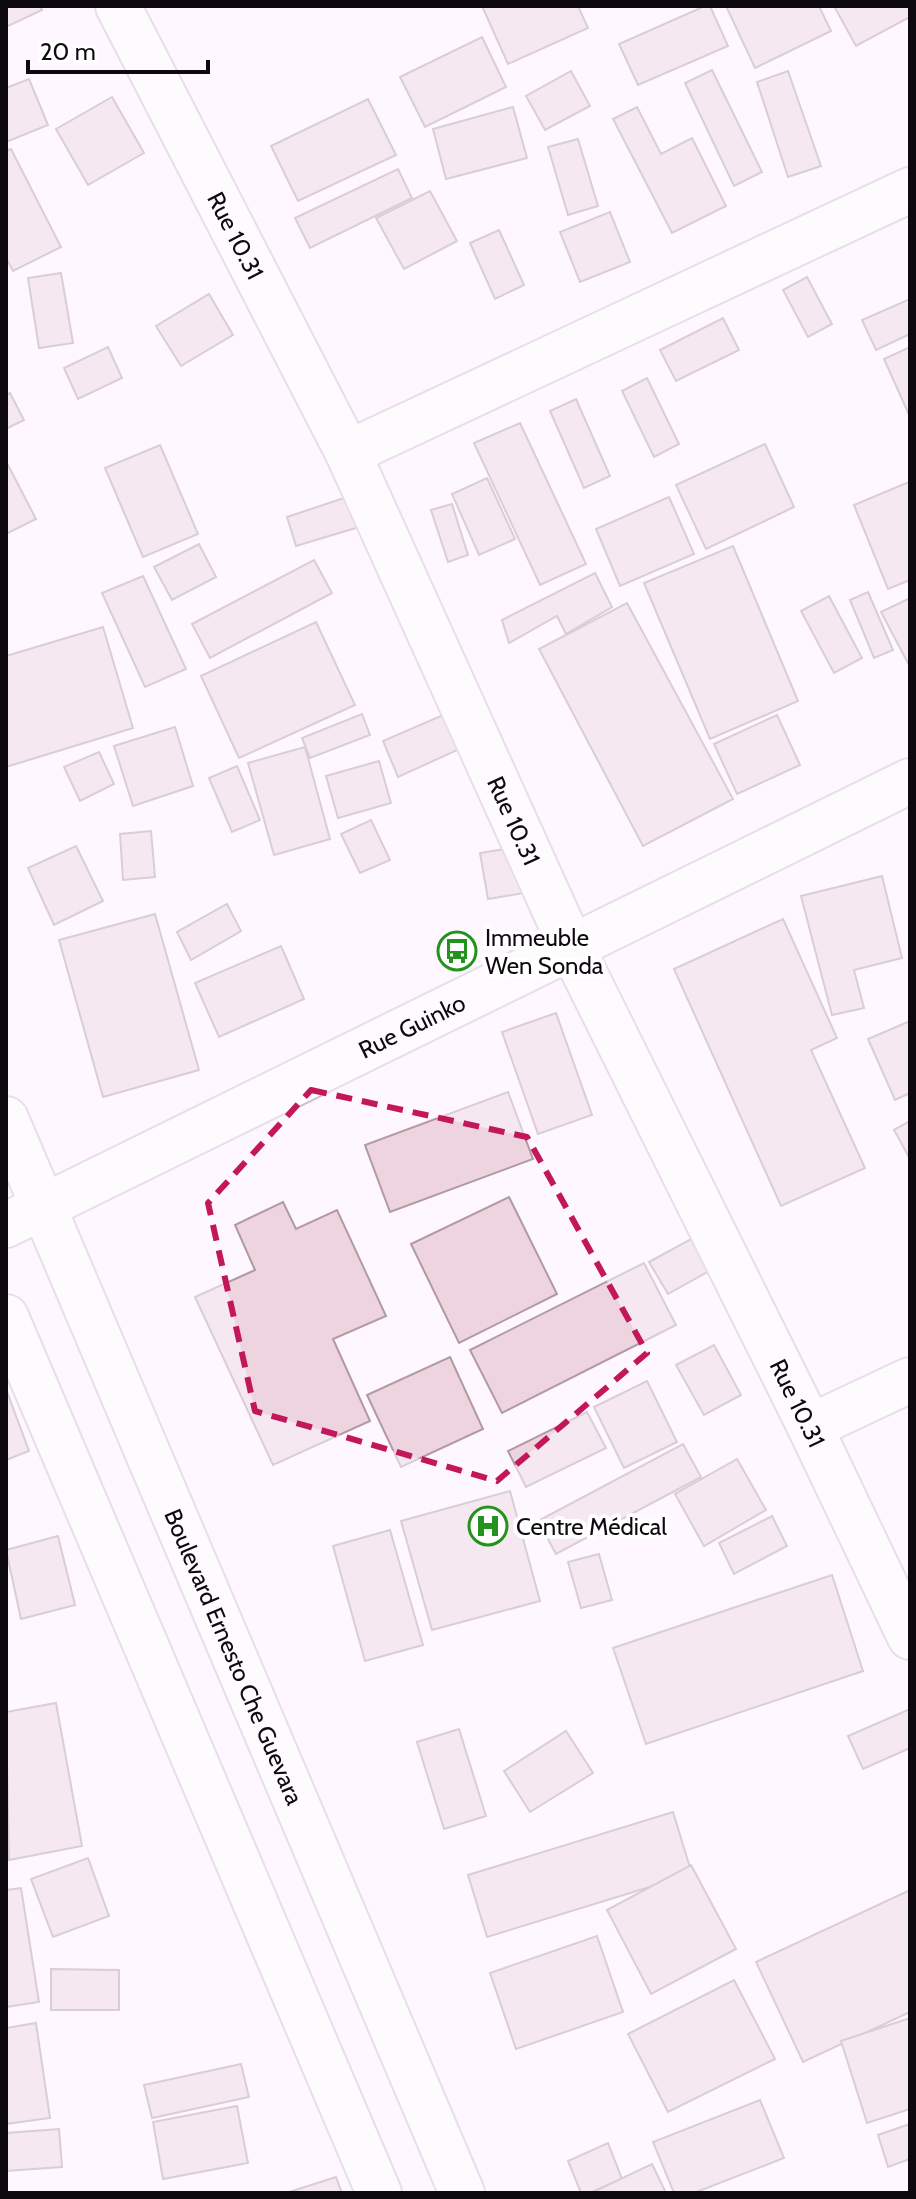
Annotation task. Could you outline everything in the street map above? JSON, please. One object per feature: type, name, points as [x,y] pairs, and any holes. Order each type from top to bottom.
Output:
[{"type":"street","name":"Rue 10.31","points":[[135,12],[348,453],[571,946],[810,1427],[910,1637]]},
{"type":"street","points":[[348,453],[910,190]]},
{"type":"street","name":"Rue Guinko","points":[[25,1216],[910,781]]},
{"type":"street","name":"Boulevard Ernesto Che Guevara","points":[[6,1119],[25,1216],[462,2193]]},
{"type":"street","points":[[6,1317],[379,2193]]},
{"type":"street","points":[[810,1427],[910,1380]]},
{"type":"highlighted area","points":[[311,1090],[527,1137],[647,1353],[497,1481],[255,1411],[208,1203]]},
{"type":"building","points":[[6,6],[40,6],[42,10],[6,27]]},
{"type":"building","points":[[482,6],[578,6],[588,28],[508,64]]},
{"type":"building","points":[[710,6],[728,46],[638,85],[619,44]]},
{"type":"building","points":[[726,6],[819,6],[831,31],[755,68]]},
{"type":"building","points":[[834,6],[910,6],[910,17],[856,46]]},
{"type":"building","points":[[482,37],[506,87],[425,127],[400,77]]},
{"type":"building","points":[[712,70],[762,172],[734,186],[685,83]]},
{"type":"building","points":[[571,71],[590,106],[545,130],[526,96]]},
{"type":"building","points":[[788,71],[821,166],[788,177],[757,82]]},
{"type":"building","points":[[29,79],[48,125],[6,142],[6,88]]},
{"type":"building","points":[[112,97],[144,153],[88,185],[56,129]]},
{"type":"building","points":[[368,99],[396,155],[298,201],[271,146]]},
{"type":"building","points":[[513,107],[527,158],[446,179],[433,129]]},
{"type":"building","points":[[637,107],[661,154],[692,138],[726,206],[672,233],[613,119]]},
{"type":"building","points":[[578,139],[598,206],[568,215],[548,147]]},
{"type":"building","points":[[11,149],[61,247],[13,271],[6,258],[6,151]]},
{"type":"building","points":[[398,169],[412,198],[310,248],[295,218]]},
{"type":"building","points":[[430,191],[457,241],[404,269],[376,218]]},
{"type":"building","points":[[610,212],[630,262],[580,282],[560,232]]},
{"type":"building","points":[[499,230],[524,285],[495,299],[470,243]]},
{"type":"building","points":[[61,273],[73,343],[39,348],[28,278]]},
{"type":"building","points":[[807,277],[832,324],[808,337],[783,290]]},
{"type":"building","points":[[209,294],[233,335],[181,366],[156,326]]},
{"type":"building","points":[[910,299],[910,334],[876,350],[862,320]]},
{"type":"building","points":[[723,318],[739,350],[676,381],[660,350]]},
{"type":"building","points":[[108,347],[122,378],[78,399],[64,368]]},
{"type":"building","points":[[910,347],[910,417],[884,359]]},
{"type":"building","points":[[647,378],[679,444],[654,457],[622,391]]},
{"type":"building","points":[[10,393],[24,420],[6,429],[6,395]]},
{"type":"building","points":[[576,399],[610,476],[584,488],[550,411]]},
{"type":"building","points":[[520,423],[586,564],[540,585],[474,443]]},
{"type":"building","points":[[765,444],[794,507],[706,549],[676,485]]},
{"type":"building","points":[[160,445],[198,534],[143,557],[105,468]]},
{"type":"building","points":[[6,466],[36,519],[6,534]]},
{"type":"building","points":[[487,478],[515,539],[479,555],[452,494]]},
{"type":"building","points":[[909,482],[910,580],[888,589],[854,505]]},
{"type":"building","points":[[350,496],[359,527],[296,546],[287,517]]},
{"type":"building","points":[[669,497],[694,554],[620,586],[596,529]]},
{"type":"building","points":[[452,504],[468,555],[448,562],[431,510]]},
{"type":"building","points":[[199,544],[216,577],[172,600],[154,567]]},
{"type":"building","points":[[733,546],[798,701],[710,739],[644,583]]},
{"type":"building","points":[[314,560],[332,593],[210,658],[192,624]]},
{"type":"building","points":[[595,573],[612,607],[566,634],[557,616],[509,643],[502,620]]},
{"type":"building","points":[[143,576],[186,669],[145,687],[102,593]]},
{"type":"building","points":[[868,592],[893,650],[874,658],[850,600]]},
{"type":"building","points":[[829,596],[862,658],[834,673],[801,611]]},
{"type":"building","points":[[910,598],[910,667],[881,612]]},
{"type":"building","points":[[627,603],[733,799],[643,846],[539,649]]},
{"type":"building","points":[[316,622],[355,705],[239,758],[201,676]]},
{"type":"building","points":[[103,627],[133,728],[6,767],[6,656]]},
{"type":"building","points":[[450,712],[466,746],[398,777],[383,741]]},
{"type":"building","points":[[362,714],[370,735],[310,758],[302,738]]},
{"type":"building","points":[[777,715],[800,765],[737,794],[714,744]]},
{"type":"building","points":[[175,727],[193,786],[133,806],[114,746]]},
{"type":"building","points":[[305,747],[330,839],[274,855],[248,763]]},
{"type":"building","points":[[99,752],[114,784],[80,801],[64,767]]},
{"type":"building","points":[[379,761],[391,803],[338,818],[326,776]]},
{"type":"building","points":[[237,766],[260,820],[232,832],[209,778]]},
{"type":"building","points":[[371,820],[390,860],[360,873],[341,834]]},
{"type":"building","points":[[151,831],[155,877],[123,880],[120,834]]},
{"type":"building","points":[[76,846],[103,901],[54,925],[28,868]]},
{"type":"building","points":[[523,846],[530,892],[488,899],[480,853]]},
{"type":"building","points":[[882,876],[902,958],[854,970],[864,1008],[832,1015],[801,896]]},
{"type":"building","points":[[227,904],[241,931],[191,960],[177,932]]},
{"type":"building","points":[[155,914],[199,1070],[103,1097],[59,940]]},
{"type":"building","points":[[783,919],[837,1038],[811,1050],[865,1168],[781,1206],[674,969]]},
{"type":"building","points":[[281,946],[304,999],[219,1037],[195,983]]},
{"type":"building","points":[[556,1013],[592,1115],[538,1134],[502,1032]]},
{"type":"building","points":[[910,1021],[910,1093],[895,1100],[868,1039]]},
{"type":"building","points":[[508,1092],[533,1159],[390,1212],[365,1145]]},
{"type":"building","points":[[910,1121],[910,1159],[894,1130]]},
{"type":"building","points":[[509,1197],[557,1294],[459,1343],[411,1244]]},
{"type":"building","points":[[283,1202],[296,1229],[337,1210],[386,1316],[333,1339],[370,1421],[273,1465],[195,1297],[255,1270],[235,1225]]},
{"type":"building","points":[[691,1239],[709,1271],[668,1294],[649,1262]]},
{"type":"building","points":[[644,1263],[676,1325],[502,1413],[470,1350]]},
{"type":"building","points":[[714,1345],[741,1395],[704,1415],[676,1365]]},
{"type":"building","points":[[450,1357],[483,1429],[401,1467],[367,1395]]},
{"type":"building","points":[[647,1381],[677,1442],[624,1468],[594,1407]]},
{"type":"building","points":[[6,1389],[29,1451],[6,1460]]},
{"type":"building","points":[[587,1412],[606,1448],[526,1487],[508,1451]]},
{"type":"building","points":[[683,1444],[701,1477],[556,1554],[538,1521]]},
{"type":"building","points":[[737,1459],[766,1510],[704,1546],[675,1494]]},
{"type":"building","points":[[510,1491],[540,1601],[432,1630],[401,1521]]},
{"type":"building","points":[[772,1516],[787,1546],[734,1574],[719,1543]]},
{"type":"building","points":[[390,1530],[423,1645],[365,1661],[333,1546]]},
{"type":"building","points":[[58,1536],[75,1605],[21,1619],[6,1550]]},
{"type":"building","points":[[599,1554],[612,1600],[581,1608],[568,1562]]},
{"type":"building","points":[[832,1575],[863,1671],[646,1744],[613,1648]]},
{"type":"building","points":[[56,1703],[82,1846],[9,1860],[6,1712]]},
{"type":"building","points":[[910,1709],[910,1748],[863,1769],[848,1736]]},
{"type":"building","points":[[459,1729],[486,1816],[444,1829],[417,1742]]},
{"type":"building","points":[[566,1731],[593,1773],[530,1812],[504,1771]]},
{"type":"building","points":[[673,1812],[692,1874],[487,1937],[468,1875]]},
{"type":"building","points":[[88,1858],[109,1916],[53,1937],[31,1879]]},
{"type":"building","points":[[691,1865],[736,1949],[651,1994],[607,1910]]},
{"type":"building","points":[[21,1888],[39,2002],[6,2007],[6,1890]]},
{"type":"building","points":[[910,1890],[910,2012],[803,2062],[756,1962]]},
{"type":"building","points":[[597,1936],[623,2012],[516,2049],[490,1973]]},
{"type":"building","points":[[51,1969],[119,1970],[119,2010],[51,2010]]},
{"type":"building","points":[[734,1980],[775,2059],[668,2112],[628,2034]]},
{"type":"building","points":[[910,2018],[910,2109],[867,2123],[841,2041]]},
{"type":"building","points":[[36,2023],[50,2118],[6,2124],[6,2028]]},
{"type":"building","points":[[241,2064],[249,2097],[152,2118],[144,2085]]},
{"type":"building","points":[[760,2100],[784,2158],[694,2193],[674,2193],[653,2142]]},
{"type":"building","points":[[237,2106],[248,2163],[163,2179],[153,2122]]},
{"type":"building","points":[[910,2124],[910,2159],[888,2167],[878,2135]]},
{"type":"building","points":[[59,2129],[62,2167],[6,2171],[6,2133]]},
{"type":"building","points":[[608,2143],[622,2179],[590,2193],[581,2193],[568,2161]]},
{"type":"building","points":[[652,2164],[666,2193],[591,2193]]},
{"type":"building","points":[[336,2177],[342,2193],[286,2193]]},
{"type":"place","name":"Immeuble Wen Sonda","points":[[457,951]]},
{"type":"place","name":"Centre Médical","points":[[488,1526]]}]
